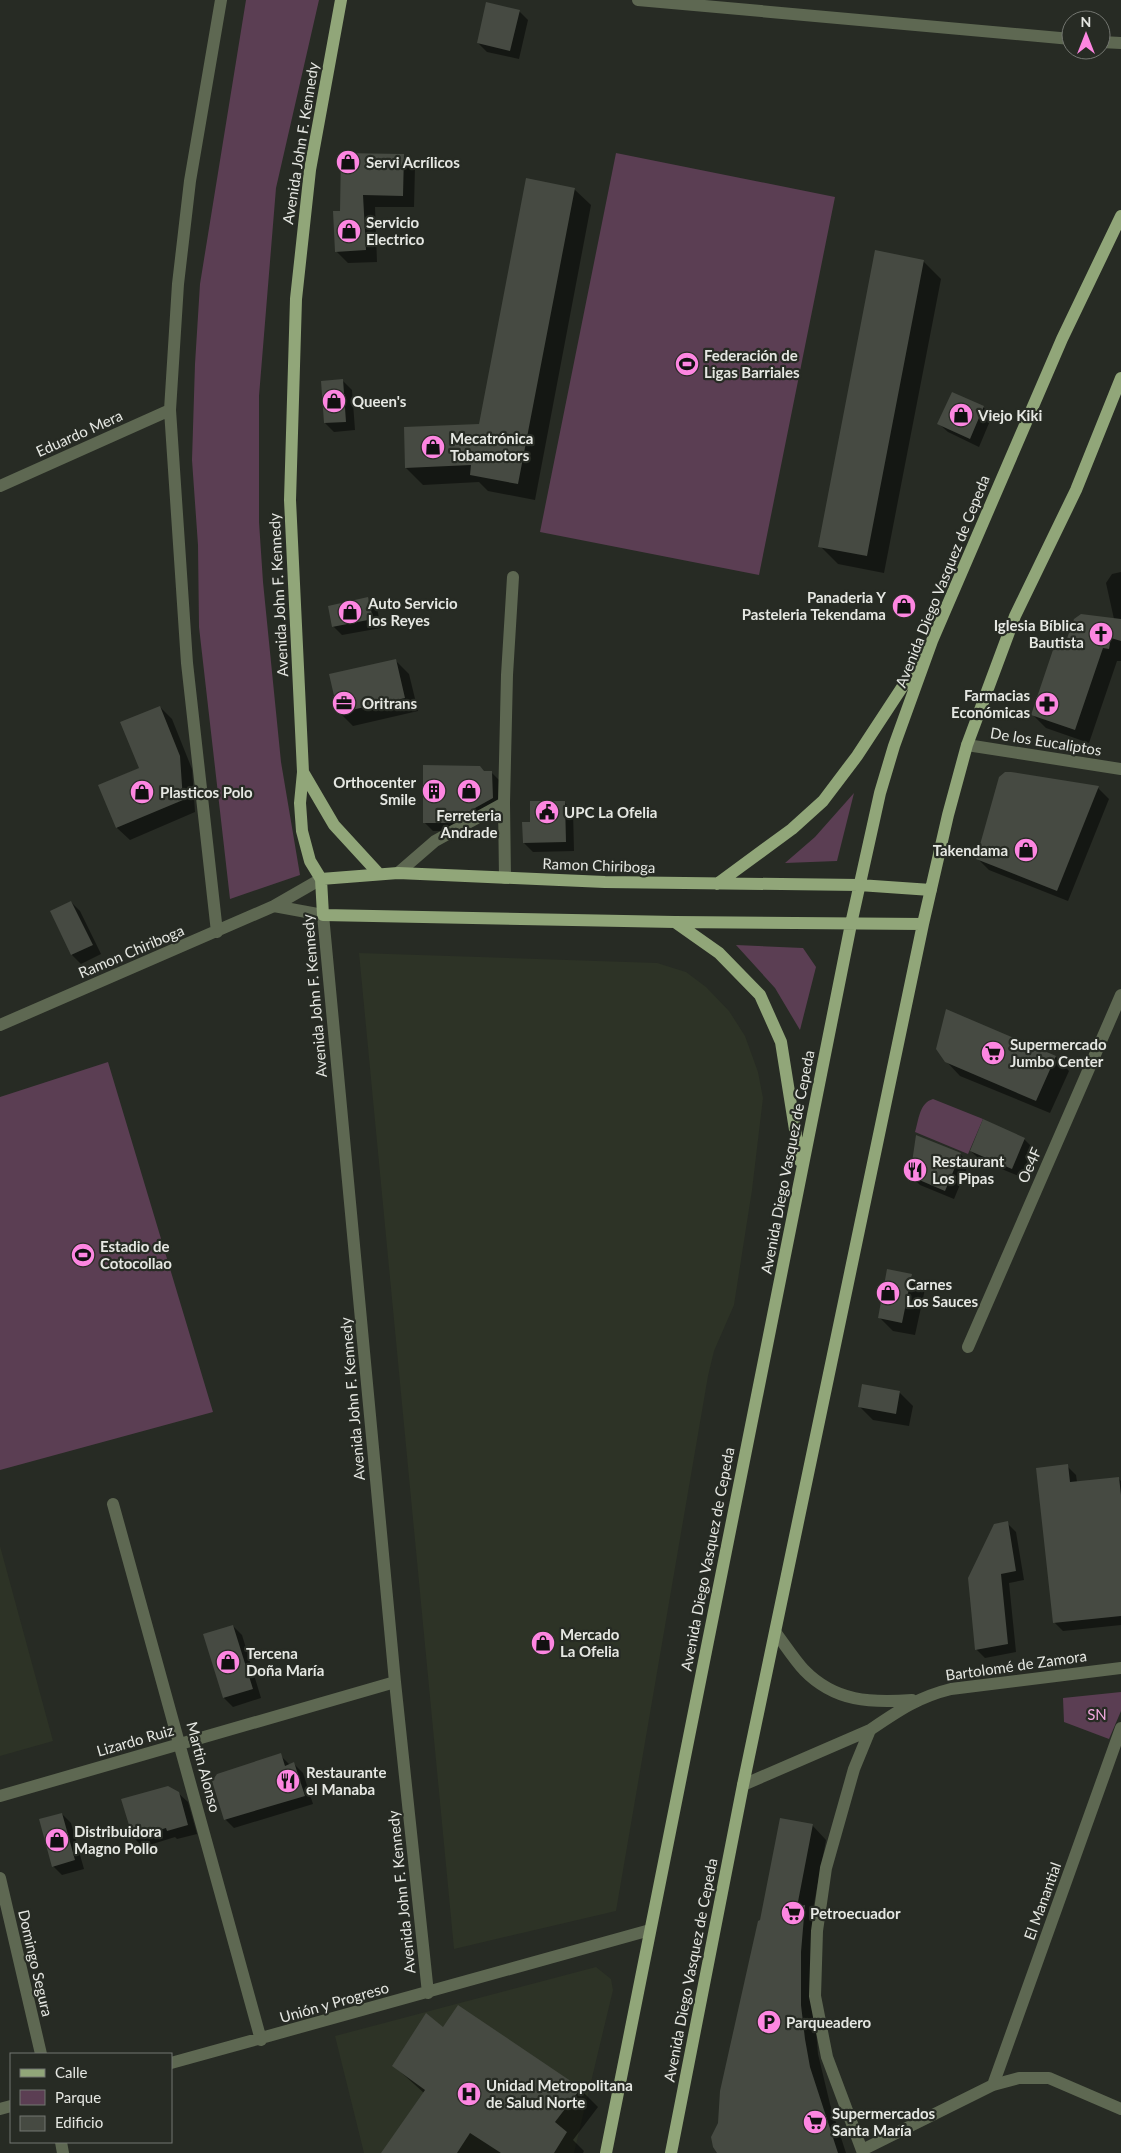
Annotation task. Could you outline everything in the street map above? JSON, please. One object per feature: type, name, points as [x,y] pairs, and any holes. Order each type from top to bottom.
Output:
[{"type":"main road","name":"Avenida John F. Kennedy","points":[[323,915],[321,879],[310,861],[302,831],[300,803],[303,772],[290,500],[296,299],[310,170],[342,0]]},
{"type":"main road","name":"Avenida Diego Vasquez de Cepeda","points":[[606,2153],[851,924],[880,793],[894,746],[932,641],[1062,339],[1121,216]]},
{"type":"main road","name":"Avenida Diego Vasquez de Cepeda","points":[[671,2153],[743,1785],[931,890],[967,745],[1015,616],[1076,490],[1121,378]]},
{"type":"main road","points":[[716,884],[792,830],[823,802],[857,756],[932,641]]},
{"type":"main road","points":[[303,772],[334,825],[378,874]]},
{"type":"main road","name":"Ramon Chiriboga","points":[[321,879],[398,873],[716,884],[859,885],[931,890]]},
{"type":"main road","points":[[323,915],[675,922],[924,924]]},
{"type":"main road","points":[[675,922],[719,953],[760,995],[782,1042],[802,1171]]},
{"type":"street","points":[[216,932],[187,663],[170,410],[178,284],[190,181],[221,0]]},
{"type":"street","points":[[638,0],[1061,38]]},
{"type":"street","name":"Eduardo Mera","points":[[0,486],[170,410]]},
{"type":"street","points":[[505,878],[506,694],[513,577]]},
{"type":"street","name":"De los Eucaliptos","points":[[967,745],[1121,769]]},
{"type":"street","points":[[398,873],[435,841],[504,803]]},
{"type":"street","name":"Ramon Chiriboga","points":[[0,1025],[274,906],[321,879]]},
{"type":"street","points":[[274,906],[323,915]]},
{"type":"street","name":"Avenida John F. Kennedy","points":[[323,915],[394,1682],[428,1992]]},
{"type":"street","name":"Oe4F","points":[[968,1347],[1121,995]]},
{"type":"street","name":"Martin Alonso","points":[[113,1504],[181,1744],[261,2040]]},
{"type":"street","name":"Bartolomé de Zamora","points":[[776,1634],[804,1670],[826,1688],[845,1696],[871,1702],[917,1700]]},
{"type":"street","name":"Bartolomé de Zamora","points":[[743,1785],[870,1730],[886,1718],[917,1700],[951,1689],[1121,1668]]},
{"type":"street","name":"Lizardo Ruiz","points":[[0,1796],[394,1682]]},
{"type":"street","name":"El Manantial","points":[[993,2085],[1121,1728]]},
{"type":"street","points":[[870,1730],[854,1770],[826,1868],[818,1931],[816,1996],[821,2034],[827,2057],[863,2151],[993,2085],[1019,2078],[1049,2078],[1121,2109]]},
{"type":"street","name":"Domingo Segura","points":[[0,1878],[41,2053]]},
{"type":"street","name":"Unión y Progreso","points":[[172,2063],[261,2040],[457,1982],[650,1930]]},
{"type":"shaded area","name":"Mercado La Ofelia","points":[[359,953],[657,963],[686,972],[706,987],[729,1011],[745,1036],[758,1072],[763,1098],[752,1190],[734,1305],[714,1351],[708,1376],[616,1911],[454,1949]]},
{"type":"shaded area","points":[[0,1546],[53,1741],[0,1756]]},
{"type":"shaded area","name":"Unidad Metropolitana de Salud Norte","points":[[596,1967],[611,1979],[613,1990],[574,2153],[364,2153],[335,2036]]},
{"type":"green space","points":[[246,0],[319,0],[276,188],[259,396],[259,522],[263,582],[281,762],[300,875],[230,899],[199,627],[198,545],[192,460],[200,284]]},
{"type":"green space","name":"Federación de Ligas Barriales","points":[[616,153],[835,197],[759,575],[540,532]]},
{"type":"green space","points":[[854,793],[837,861],[785,863],[815,837]]},
{"type":"green space","points":[[736,945],[803,948],[816,967],[800,1030],[775,988]]},
{"type":"green space","name":"Estadio de Cotocollao","points":[[108,1062],[213,1412],[0,1470],[0,1097]]},
{"type":"green space","points":[[933,1099],[983,1119],[968,1154],[915,1132],[922,1108],[928,1101]]},
{"type":"green space","name":"SN","points":[[1121,1692],[1121,1711],[1109,1739],[1064,1722],[1063,1698]]},
{"type":"building","points":[[486,2],[520,10],[510,51],[477,43]]},
{"type":"building","points":[[341,153],[404,154],[403,196],[363,195],[366,250],[335,252],[333,211],[340,211]]},
{"type":"building","points":[[526,178],[575,188],[518,484],[470,475],[471,465],[405,468],[404,427],[479,424]]},
{"type":"building","points":[[875,250],[924,260],[867,556],[818,547]]},
{"type":"building","name":"Queen's","points":[[343,379],[346,422],[324,423],[321,381]]},
{"type":"building","name":"Viejo Kiki","points":[[952,392],[984,406],[970,439],[937,424]]},
{"type":"building","name":"Auto Servicio los Reyes","points":[[368,597],[373,619],[332,627],[328,606]]},
{"type":"building","points":[[1081,614],[1121,619],[1121,641],[1111,638],[1109,649],[1103,648],[1075,730],[1031,715],[1056,641],[1065,644],[1074,619]]},
{"type":"building","points":[[396,659],[405,698],[338,713],[329,674]]},
{"type":"building","name":"Plasticos Polo","points":[[160,706],[180,756],[183,800],[116,828],[98,785],[139,768],[120,722]]},
{"type":"building","points":[[423,765],[480,766],[484,771],[492,771],[493,798],[448,823],[423,823]]},
{"type":"building","points":[[1005,772],[1099,786],[1057,891],[976,859],[999,777]]},
{"type":"building","name":"UPC La Ofelia","points":[[530,801],[565,801],[566,842],[523,843],[522,822],[530,822]]},
{"type":"building","points":[[71,901],[93,945],[71,955],[50,911]]},
{"type":"building","name":"Supermercado Jumbo Center","points":[[946,1009],[1056,1056],[1036,1101],[945,1062],[936,1049]]},
{"type":"building","points":[[983,1119],[1025,1138],[1012,1169],[970,1151]]},
{"type":"building","points":[[916,1135],[961,1153],[945,1191],[910,1176]]},
{"type":"building","points":[[887,1269],[912,1274],[902,1323],[878,1318]]},
{"type":"building","points":[[862,1384],[900,1391],[896,1414],[858,1407]]},
{"type":"building","points":[[1068,1464],[1070,1482],[1119,1477],[1121,1495],[1121,1616],[1053,1623],[1036,1468]]},
{"type":"building","points":[[1008,1521],[1016,1571],[1001,1574],[1008,1644],[975,1650],[968,1578],[994,1524]]},
{"type":"building","name":"Tercena Doña María","points":[[233,1625],[253,1689],[223,1698],[203,1634]]},
{"type":"building","points":[[281,1753],[285,1766],[294,1762],[305,1796],[224,1820],[212,1781],[217,1774]]},
{"type":"building","points":[[168,1786],[179,1792],[188,1825],[167,1831],[166,1828],[133,1838],[121,1799]]},
{"type":"building","name":"Distribuidora Magno Pollo","points":[[62,1813],[75,1860],[52,1867],[39,1819]]},
{"type":"building","name":"Parqueadero","points":[[780,1818],[813,1824],[797,1907],[805,1905],[801,1952],[801,2005],[810,2067],[838,2153],[717,2153],[713,2147],[711,2137],[718,2123],[720,2091],[758,1921],[760,1920]]},
{"type":"building","name":"Unidad Metropolitana de Salud Norte","points":[[458,2005],[581,2088],[555,2122],[567,2132],[554,2153],[501,2153],[470,2133],[457,2153],[381,2153],[425,2090],[392,2066],[426,2013],[443,2027]]},
{"type":"place","name":"Servi Acrílicos","points":[[348,162]]},
{"type":"place","name":"Servicio Electrico","points":[[349,231]]},
{"type":"place","name":"Federación de Ligas Barriales","points":[[687,364]]},
{"type":"place","name":"Queen's","points":[[334,401]]},
{"type":"place","name":"Viejo Kiki","points":[[961,415]]},
{"type":"place","name":"Mecatrónica Tobamotors","points":[[433,447]]},
{"type":"place","name":"Panaderia Y Pasteleria Tekendama","points":[[904,606]]},
{"type":"place","name":"Auto Servicio los Reyes","points":[[350,612]]},
{"type":"place","name":"Iglesia Bíblica Bautista","points":[[1101,634]]},
{"type":"place","name":"Oritrans","points":[[344,703]]},
{"type":"place","name":"Farmacias Económicas","points":[[1047,704]]},
{"type":"place","name":"Orthocenter Smile","points":[[434,791]]},
{"type":"place","name":"Ferreteria Andrade","points":[[469,791]]},
{"type":"place","name":"Plasticos Polo","points":[[142,792]]},
{"type":"place","name":"UPC La Ofelia","points":[[547,812]]},
{"type":"place","name":"Takendama","points":[[1026,850]]},
{"type":"place","name":"Supermercado Jumbo Center","points":[[993,1053]]},
{"type":"place","name":"Restaurant Los Pipas","points":[[915,1170]]},
{"type":"place","name":"Estadio de Cotocollao","points":[[83,1255]]},
{"type":"place","name":"Carnes Los Sauces","points":[[888,1293]]},
{"type":"place","name":"Mercado La Ofelia","points":[[543,1643]]},
{"type":"place","name":"Tercena Doña María","points":[[228,1662]]},
{"type":"place","name":"Restaurante el Manaba","points":[[288,1781]]},
{"type":"place","name":"Distribuidora Magno Pollo","points":[[57,1840]]},
{"type":"place","name":"Petroecuador","points":[[793,1913]]},
{"type":"place","name":"Parqueadero","points":[[769,2022]]},
{"type":"place","name":"Unidad Metropolitana de Salud Norte","points":[[469,2094]]},
{"type":"place","name":"Supermercados Santa María","points":[[815,2122]]}]
